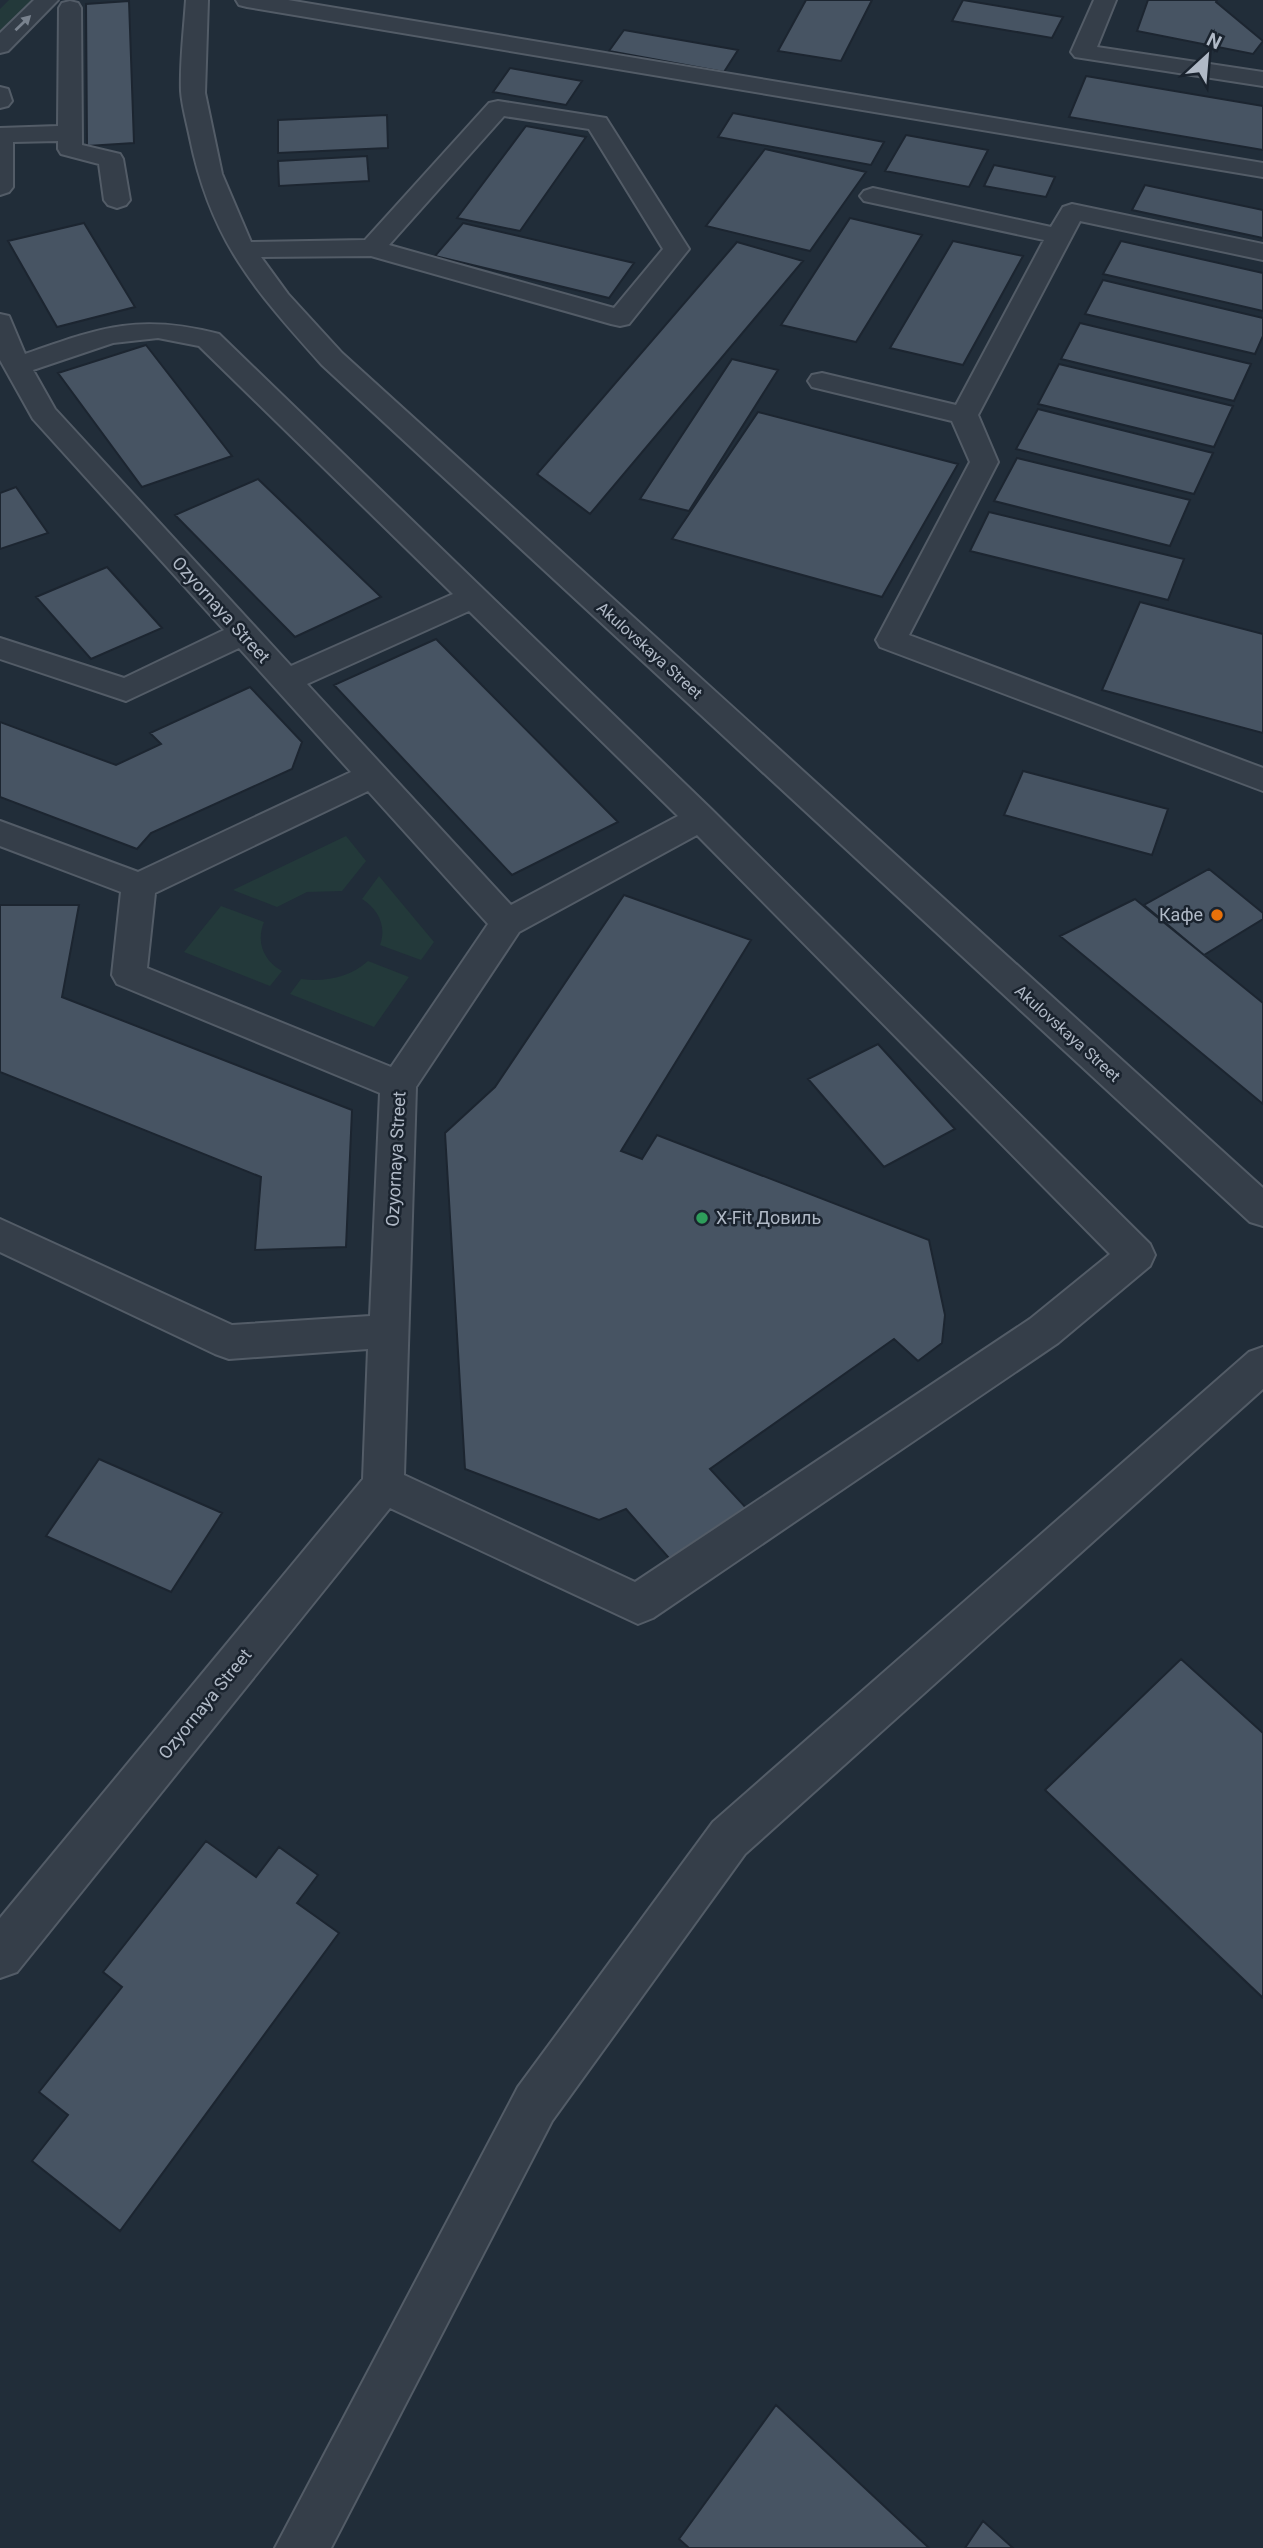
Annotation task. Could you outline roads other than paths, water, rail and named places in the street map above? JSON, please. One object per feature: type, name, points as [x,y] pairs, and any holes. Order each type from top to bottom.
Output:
[{"type":"street","name":"Akulovskaya Street","points":[[197,0],[193,93],[210,174],[224,213],[242,250],[279,300],[332,359],[1263,1211]]},
{"type":"street","points":[[247,0],[1263,170]]},
{"type":"street","points":[[1105,0],[1083,52],[1263,79]]},
{"type":"street","points":[[0,46],[58,4]]},
{"type":"street","points":[[58,4],[70,149],[111,159],[117,200]]},
{"type":"street","points":[[0,94],[0,101]]},
{"type":"street","points":[[242,250],[372,248],[620,318],[676,249],[597,123],[498,108],[372,248]]},
{"type":"street","points":[[1,175],[0,136],[68,133]]},
{"type":"street","points":[[873,196],[1059,236]]},
{"type":"street","points":[[964,415],[1072,212],[1263,252]]},
{"type":"street","name":"Ozyornaya Street","points":[[0,322],[17,366],[43,413],[507,923],[398,1085],[383,1485],[0,1955]]},
{"type":"street","points":[[17,366],[123,332],[152,328],[183,331],[209,340],[700,818],[1136,1255],[1044,1331],[638,1604],[383,1485]]},
{"type":"street","points":[[822,381],[964,415]]},
{"type":"street","points":[[964,415],[984,462],[891,640],[1263,780]]},
{"type":"street","points":[[286,681],[473,597]]},
{"type":"street","points":[[0,648],[126,690],[242,634]]},
{"type":"street","points":[[0,833],[139,886],[372,776]]},
{"type":"street","points":[[507,923],[700,818]]},
{"type":"street","points":[[139,886],[130,975],[398,1085]]},
{"type":"street","points":[[0,1235],[229,1342],[390,1331]]},
{"type":"street","points":[[302,2548],[535,2104],[729,1838],[1263,1364]]},
{"type":"place","name":"Кафе","points":[[1217,915]]},
{"type":"place","name":"X-Fit Довиль","points":[[702,1218]]}]
